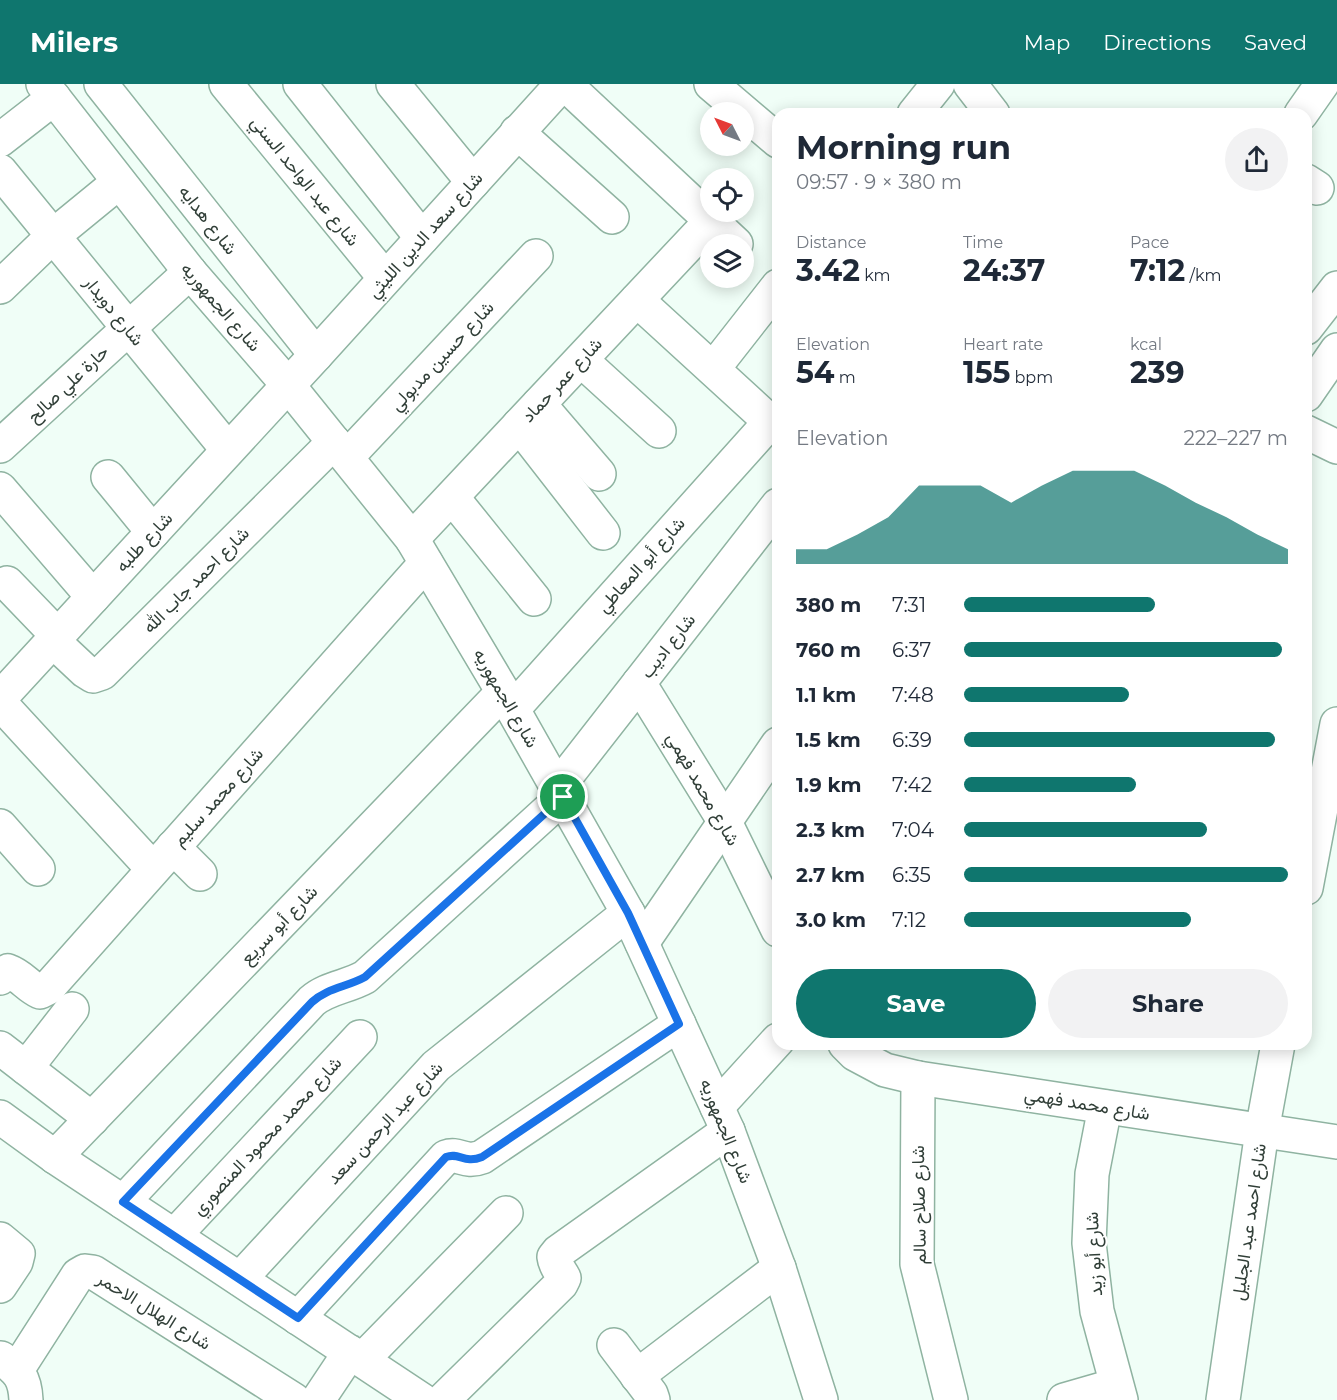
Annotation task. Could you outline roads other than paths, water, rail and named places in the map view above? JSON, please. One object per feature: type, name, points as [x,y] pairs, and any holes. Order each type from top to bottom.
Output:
[{"type":"street","name":"شارع هدايه","points":[[101,84],[316,355]]},
{"type":"street","name":"شارع عبد الواحد السني","points":[[226,84],[385,278]]},
{"type":"street","points":[[300,84],[422,238]]},
{"type":"street","points":[[393,84],[472,182]]},
{"type":"street","points":[[711,84],[772,136]]},
{"type":"street","points":[[919,108],[938,84]]},
{"type":"street","points":[[970,84],[988,108]]},
{"type":"street","name":"شارع سعد الدين الليثي","points":[[288,385],[518,132],[549,89]]},
{"type":"street","points":[[549,89],[700,212]]},
{"type":"street","points":[[0,140],[49,91]]},
{"type":"street","name":"شارع الجمهوريه","points":[[49,91],[190,273],[288,385],[419,551],[508,700],[628,913],[723,1119],[778,1269],[820,1400]]},
{"type":"street","points":[[518,132],[612,217]]},
{"type":"street","name":"شارع دويدار","points":[[0,171],[228,450]]},
{"type":"street","points":[[0,287],[53,236],[119,182]]},
{"type":"street","name":"شارع عمر حماد","points":[[419,551],[452,497],[710,222]]},
{"type":"street","points":[[712,222],[725,234]]},
{"type":"street","name":"شارع حسين مدبولي","points":[[340,449],[536,256]]},
{"type":"street","name":"حارة علي صالح","points":[[0,446],[190,273]]},
{"type":"street","points":[[1312,320],[1337,288]]},
{"type":"street","points":[[713,369],[772,294]]},
{"type":"street","points":[[637,300],[772,424]]},
{"type":"street","points":[[1312,386],[1337,350]]},
{"type":"street","points":[[581,360],[659,431]]},
{"type":"street","name":"شارع طلبه","points":[[0,698],[288,385]]},
{"type":"street","points":[[529,415],[599,474]]},
{"type":"street","points":[[529,415],[603,533]]},
{"type":"street","name":"شارع أبو المعاطي","points":[[508,700],[772,428]]},
{"type":"street","points":[[1312,435],[1337,447]]},
{"type":"street","name":"شارع احمد جاب الله","points":[[55,638],[85,671],[93,676],[102,673],[340,449]]},
{"type":"street","points":[[108,477],[153,532]]},
{"type":"street","points":[[0,489],[93,597]]},
{"type":"street","points":[[452,497],[534,599]]},
{"type":"street","name":"شارع اديب","points":[[123,1202],[312,1002],[326,991],[345,987],[365,977],[560,792],[639,683],[772,513]]},
{"type":"street","name":"شارع محمد سليم","points":[[1,977],[8,971],[18,974],[40,993],[48,988],[163,858],[419,551]]},
{"type":"street","points":[[8,583],[55,638]]},
{"type":"street","name":"شارع محمد فهمي","points":[[639,683],[725,822],[772,918]]},
{"type":"street","name":"شارع أبو سريع","points":[[55,1157],[508,700]]},
{"type":"street","points":[[0,703],[163,858],[200,874]]},
{"type":"street","points":[[1312,856],[1337,724]]},
{"type":"street","points":[[642,944],[725,822],[772,762]]},
{"type":"street","points":[[0,826],[38,869]]},
{"type":"street","name":"شارع عبد الرحمن سعد","points":[[240,1279],[436,1066],[628,913]]},
{"type":"street","points":[[26,1068],[72,1009]]},
{"type":"street","points":[[298,1318],[446,1157],[456,1155],[467,1160],[482,1157],[679,1024]]},
{"type":"street","name":"شارع محمد محمود المنصوري","points":[[174,1236],[360,1037]]},
{"type":"street","points":[[0,1048],[92,1119]]},
{"type":"street","points":[[443,1400],[561,1284],[564,1278],[555,1264],[554,1257],[558,1252],[723,1119],[772,1049]]},
{"type":"street","name":"شارع محمد فهمي","points":[[851,1050],[885,1070],[918,1078],[1337,1142]]},
{"type":"street","name":"شارع احمد عبد الجليل","points":[[1223,1400],[1262,1131],[1277,1050]]},
{"type":"street","name":"شارع صلاح سالم","points":[[918,1078],[917,1264],[951,1400]]},
{"type":"street","name":"شارع أبو زيد","points":[[1105,1107],[1092,1174],[1089,1243],[1097,1311],[1118,1393]]},
{"type":"street","points":[[0,1117],[55,1157],[422,1400]]},
{"type":"street","points":[[318,1400],[356,1356],[506,1213]]},
{"type":"street","points":[[0,1239],[18,1254],[16,1262],[0,1286]]},
{"type":"street","points":[[614,1345],[645,1388],[778,1269]]},
{"type":"street","name":"شارع الهلال الاحمر","points":[[15,1375],[78,1275],[85,1270],[93,1272],[287,1398]]},
{"type":"street","points":[[1064,1400],[1118,1393]]}]
